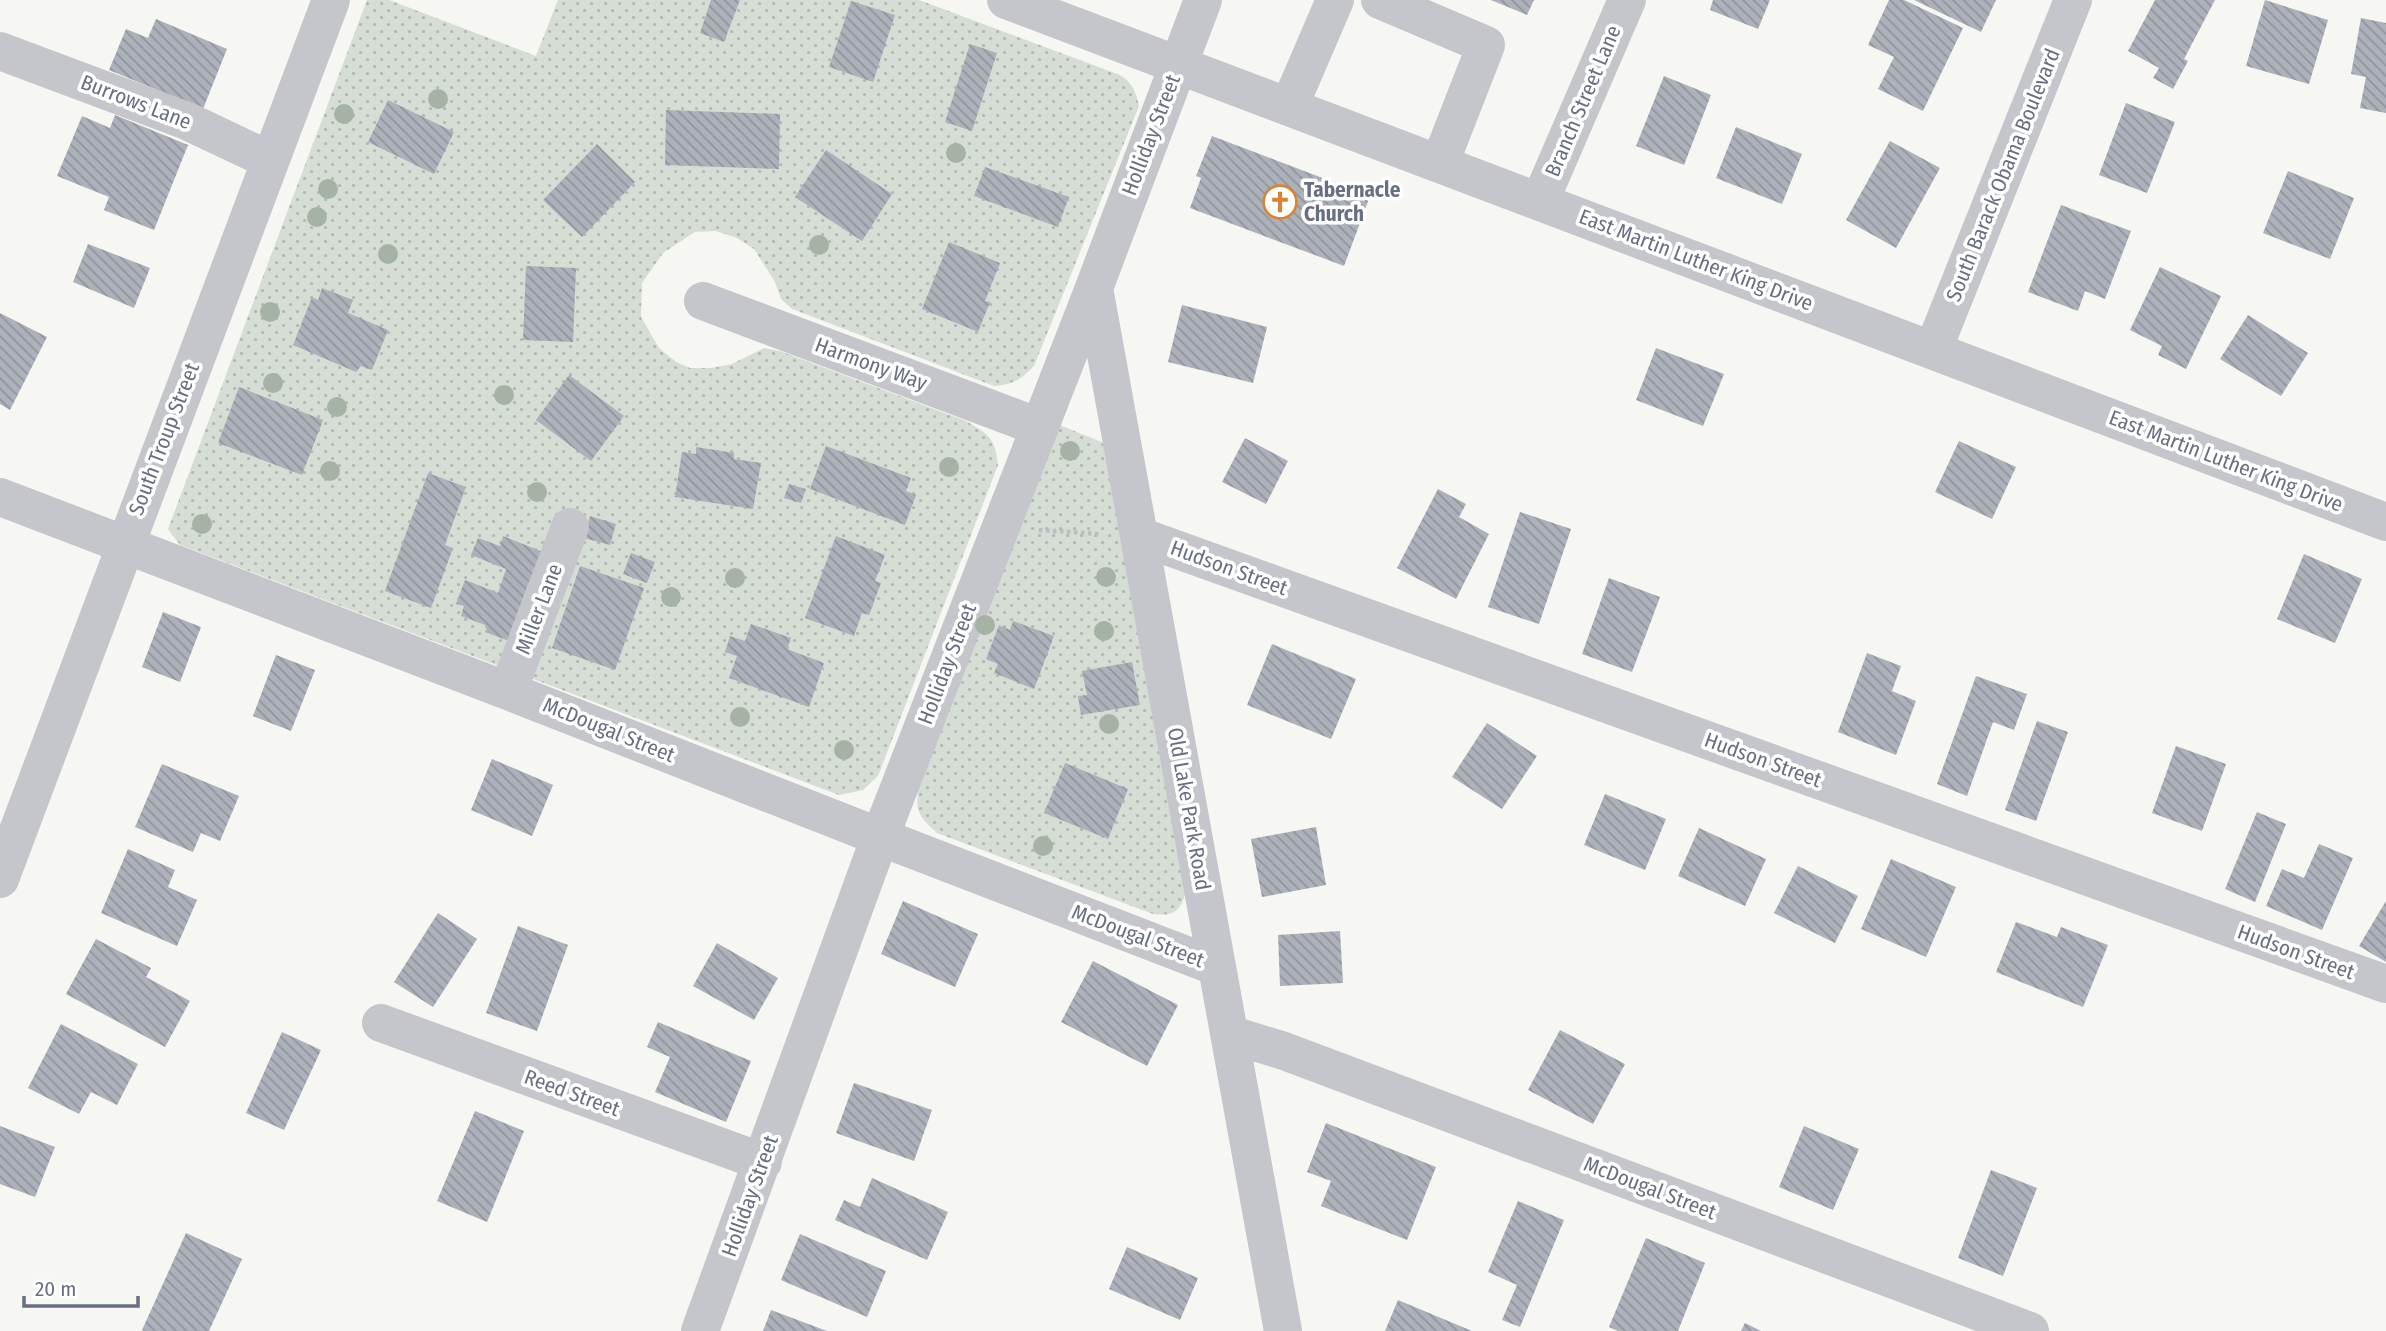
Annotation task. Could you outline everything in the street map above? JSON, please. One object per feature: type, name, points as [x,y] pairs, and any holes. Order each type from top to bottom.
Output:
[{"type":"street","name":"South Troup Street","points":[[0,879],[331,0]]},
{"type":"street","name":"East Martin Luther King Drive","points":[[1006,0],[2386,522]]},
{"type":"street","name":"Holliday Street","points":[[700,1331],[880,837],[1203,0]]},
{"type":"street","points":[[1289,107],[1335,0]]},
{"type":"street","points":[[1380,0],[1486,45],[1440,163]]},
{"type":"street","name":"Branch Street Lane","points":[[1540,201],[1627,0]]},
{"type":"street","name":"South Barack Obama Boulevard","points":[[1933,350],[2073,0]]},
{"type":"street","name":"Burrows Lane","points":[[0,51],[187,121],[270,160]]},
{"type":"street","name":"Old Lake Park Road","points":[[1094,288],[1283,1331]]},
{"type":"street","name":"Harmony Way","points":[[703,301],[1039,427]]},
{"type":"street","name":"McDougal Street","points":[[0,497],[1217,967]]},
{"type":"street","name":"Miller Lane","points":[[508,691],[570,527]]},
{"type":"street","name":"Hudson Street","points":[[1139,536],[2386,984]]},
{"type":"street","name":"Reed Street","points":[[381,1023],[763,1163]]},
{"type":"street","name":"McDougal Street","points":[[1229,1034],[1284,1051],[2030,1331]]},
{"type":"path","points":[[999,528],[1139,536]]},
{"type":"shaded area","points":[[367,0],[389,0],[536,56],[558,0],[919,0],[1120,75],[1133,88],[1139,106],[1034,366],[1011,383],[994,386],[792,309],[781,299],[775,282],[754,249],[737,238],[716,231],[695,232],[663,253],[642,283],[641,317],[659,348],[676,362],[690,368],[711,368],[732,364],[764,348],[780,351],[966,421],[993,442],[998,465],[878,776],[863,790],[839,795],[180,545],[168,529]]},
{"type":"shaded area","points":[[1057,424],[1109,445],[1187,888],[1183,901],[1173,913],[1153,914],[937,833],[919,812],[919,785]]},
{"type":"building","points":[[711,0],[740,0],[724,42],[700,33]]},
{"type":"building","points":[[1491,0],[1534,0],[1527,15]]},
{"type":"building","points":[[1713,0],[1770,0],[1758,29],[1710,10]]},
{"type":"building","points":[[1889,0],[1904,0],[1963,28],[1923,111],[1878,89],[1894,57],[1868,45]]},
{"type":"building","points":[[1914,0],[1996,0],[1981,32]]},
{"type":"building","points":[[2155,0],[2215,0],[2184,59],[2188,61],[2173,89],[2153,78],[2159,68],[2128,51]]},
{"type":"building","points":[[2265,0],[2328,20],[2309,84],[2246,66]]},
{"type":"building","points":[[851,1],[895,15],[873,82],[829,67]]},
{"type":"building","points":[[2361,18],[2386,23],[2386,113],[2360,108],[2366,77],[2351,74]]},
{"type":"building","points":[[156,19],[227,49],[203,109],[109,70],[126,29],[148,38]]},
{"type":"building","points":[[970,44],[997,53],[972,131],[945,122]]},
{"type":"building","points":[[1664,76],[1711,95],[1684,165],[1636,146]]},
{"type":"building","points":[[388,100],[454,132],[434,174],[368,142]]},
{"type":"building","points":[[2126,103],[2175,122],[2147,193],[2099,175]]},
{"type":"building","points":[[666,110],[780,114],[779,169],[665,165]]},
{"type":"building","points":[[115,115],[188,145],[154,230],[104,210],[109,197],[57,176],[82,116],[110,128]]},
{"type":"building","points":[[1736,127],[1802,154],[1782,204],[1716,178]]},
{"type":"building","name":"Tabernacle Church","points":[[1212,136],[1370,196],[1344,266],[1190,208],[1201,178],[1196,176]]},
{"type":"building","points":[[1890,141],[1940,168],[1896,248],[1846,220]]},
{"type":"building","points":[[597,144],[635,182],[582,237],[543,200]]},
{"type":"building","points":[[826,150],[892,194],[862,241],[795,197]]},
{"type":"building","points":[[985,167],[1069,197],[1058,227],[974,196]]},
{"type":"building","points":[[2288,171],[2354,198],[2330,259],[2263,233]]},
{"type":"building","points":[[2061,205],[2131,231],[2105,299],[2085,291],[2078,311],[2028,292]]},
{"type":"building","points":[[949,242],[1000,263],[985,301],[990,302],[978,332],[922,309]]},
{"type":"building","points":[[88,244],[150,268],[134,308],[73,282]]},
{"type":"building","points":[[526,266],[576,268],[573,342],[523,340]]},
{"type":"building","points":[[2160,267],[2221,296],[2186,369],[2158,355],[2162,346],[2130,330]]},
{"type":"building","points":[[322,288],[353,300],[348,313],[388,330],[372,370],[361,366],[356,372],[293,345],[312,297],[318,300]]},
{"type":"building","points":[[1182,305],[1267,327],[1253,383],[1168,362]]},
{"type":"building","points":[[0,313],[47,337],[10,410],[0,404]]},
{"type":"building","points":[[2248,315],[2308,353],[2281,396],[2220,359]]},
{"type":"building","points":[[1656,348],[1724,374],[1703,426],[1636,400]]},
{"type":"building","points":[[569,375],[624,416],[591,461],[536,420]]},
{"type":"building","points":[[239,387],[323,420],[302,475],[218,443]]},
{"type":"building","points":[[1245,438],[1288,461],[1266,504],[1222,482]]},
{"type":"building","points":[[1959,441],[2016,467],[1992,519],[1935,492]]},
{"type":"building","points":[[826,446],[911,478],[906,491],[916,495],[905,525],[810,489]]},
{"type":"building","points":[[696,447],[734,453],[734,459],[761,463],[753,509],[675,497],[682,452],[696,454]]},
{"type":"building","points":[[428,473],[466,487],[445,545],[453,548],[431,608],[385,591]]},
{"type":"building","points":[[789,484],[806,489],[801,503],[784,498]]},
{"type":"building","points":[[1438,489],[1466,504],[1459,517],[1489,534],[1456,599],[1397,568]]},
{"type":"building","points":[[1520,512],[1571,529],[1539,624],[1488,607]]},
{"type":"building","points":[[590,516],[616,524],[610,545],[584,538]]},
{"type":"building","points":[[503,536],[543,552],[509,641],[485,632],[488,626],[461,616],[464,606],[456,604],[465,580],[498,593],[506,569],[471,555],[478,538],[500,546]]},
{"type":"building","points":[[836,536],[885,555],[875,581],[881,583],[869,615],[862,613],[854,636],[805,618]]},
{"type":"building","points":[[631,553],[655,562],[647,583],[623,574]]},
{"type":"building","points":[[2304,554],[2362,579],[2335,643],[2277,619]]},
{"type":"building","points":[[580,566],[644,588],[615,670],[552,648]]},
{"type":"building","points":[[1609,578],[1660,597],[1632,672],[1582,654]]},
{"type":"building","points":[[163,612],[201,627],[180,682],[142,667]]},
{"type":"building","points":[[1013,621],[1054,636],[1034,689],[994,673],[998,664],[986,659],[999,625],[1010,630]]},
{"type":"building","points":[[751,624],[791,638],[787,649],[824,663],[809,707],[729,678],[737,656],[725,652],[730,636],[745,641]]},
{"type":"building","points":[[1272,644],[1356,679],[1331,739],[1247,705]]},
{"type":"building","points":[[1867,653],[1901,666],[1892,691],[1916,701],[1896,755],[1838,732]]},
{"type":"building","points":[[276,655],[315,670],[291,731],[253,716]]},
{"type":"building","points":[[1132,662],[1140,705],[1081,715],[1078,696],[1087,695],[1082,671]]},
{"type":"building","points":[[1976,676],[2027,694],[2014,730],[1993,722],[1967,796],[1937,784]]},
{"type":"building","points":[[2037,721],[2068,732],[2036,821],[2005,810]]},
{"type":"building","points":[[1487,723],[1537,756],[1502,809],[1452,777]]},
{"type":"building","points":[[2176,746],[2226,764],[2202,831],[2152,813]]},
{"type":"building","points":[[492,759],[553,785],[532,836],[471,810]]},
{"type":"building","points":[[1065,763],[1128,789],[1108,839],[1044,813]]},
{"type":"building","points":[[162,764],[239,796],[220,841],[201,833],[193,852],[135,827]]},
{"type":"building","points":[[1605,794],[1666,819],[1645,870],[1584,845]]},
{"type":"building","points":[[2257,812],[2286,824],[2255,902],[2225,889]]},
{"type":"building","points":[[1316,827],[1326,885],[1262,897],[1251,839]]},
{"type":"building","points":[[1699,828],[1766,859],[1745,906],[1678,876]]},
{"type":"building","points":[[2319,844],[2353,858],[2322,930],[2266,906],[2282,869],[2304,878]]},
{"type":"building","points":[[128,849],[175,870],[168,887],[197,900],[177,946],[101,913]]},
{"type":"building","points":[[1891,859],[1956,887],[1926,957],[1861,929]]},
{"type":"building","points":[[1798,866],[1858,896],[1835,943],[1774,913]]},
{"type":"building","points":[[903,901],[978,934],[955,987],[881,954]]},
{"type":"building","points":[[2386,901],[2386,962],[2359,946]]},
{"type":"building","points":[[438,913],[477,939],[433,1007],[394,982]]},
{"type":"building","points":[[2016,922],[2057,937],[2061,927],[2108,945],[2083,1007],[1996,972]]},
{"type":"building","points":[[518,926],[568,945],[537,1031],[486,1013]]},
{"type":"building","points":[[1340,931],[1343,983],[1280,986],[1278,935]]},
{"type":"building","points":[[96,939],[151,968],[146,977],[190,1001],[165,1047],[66,994]]},
{"type":"building","points":[[717,943],[778,978],[754,1020],[693,986]]},
{"type":"building","points":[[1093,961],[1178,1005],[1147,1066],[1061,1022]]},
{"type":"building","points":[[658,1022],[751,1061],[726,1122],[655,1092],[670,1057],[647,1047]]},
{"type":"building","points":[[61,1024],[138,1064],[117,1105],[91,1092],[79,1114],[28,1088]]},
{"type":"building","points":[[1560,1030],[1625,1064],[1593,1124],[1528,1090]]},
{"type":"building","points":[[282,1032],[321,1050],[284,1130],[246,1113]]},
{"type":"building","points":[[854,1083],[932,1110],[914,1161],[836,1133]]},
{"type":"building","points":[[475,1111],[524,1131],[487,1222],[437,1201]]},
{"type":"building","points":[[1326,1123],[1436,1167],[1407,1240],[1321,1206],[1331,1181],[1307,1172]]},
{"type":"building","points":[[0,1126],[55,1147],[35,1197],[0,1184]]},
{"type":"building","points":[[1804,1126],[1859,1149],[1833,1210],[1779,1187]]},
{"type":"building","points":[[1991,1170],[2037,1188],[2003,1276],[1958,1258]]},
{"type":"building","points":[[872,1178],[948,1212],[927,1260],[835,1220],[844,1200],[860,1207]]},
{"type":"building","points":[[1518,1201],[1564,1220],[1520,1327],[1502,1320],[1517,1285],[1488,1272]]},
{"type":"building","points":[[186,1233],[242,1259],[209,1331],[142,1330]]},
{"type":"building","points":[[800,1234],[886,1271],[867,1317],[781,1280]]},
{"type":"building","points":[[1646,1238],[1705,1263],[1678,1331],[1618,1331],[1609,1327]]},
{"type":"building","points":[[1127,1247],[1198,1278],[1180,1320],[1109,1289]]},
{"type":"building","points":[[1398,1300],[1472,1331],[1385,1331]]},
{"type":"building","points":[[771,1310],[827,1331],[763,1331]]},
{"type":"building","points":[[1745,1323],[1761,1331],[1741,1331]]},
{"type":"place","name":"Tabernacle Church","points":[[1280,202]]}]
